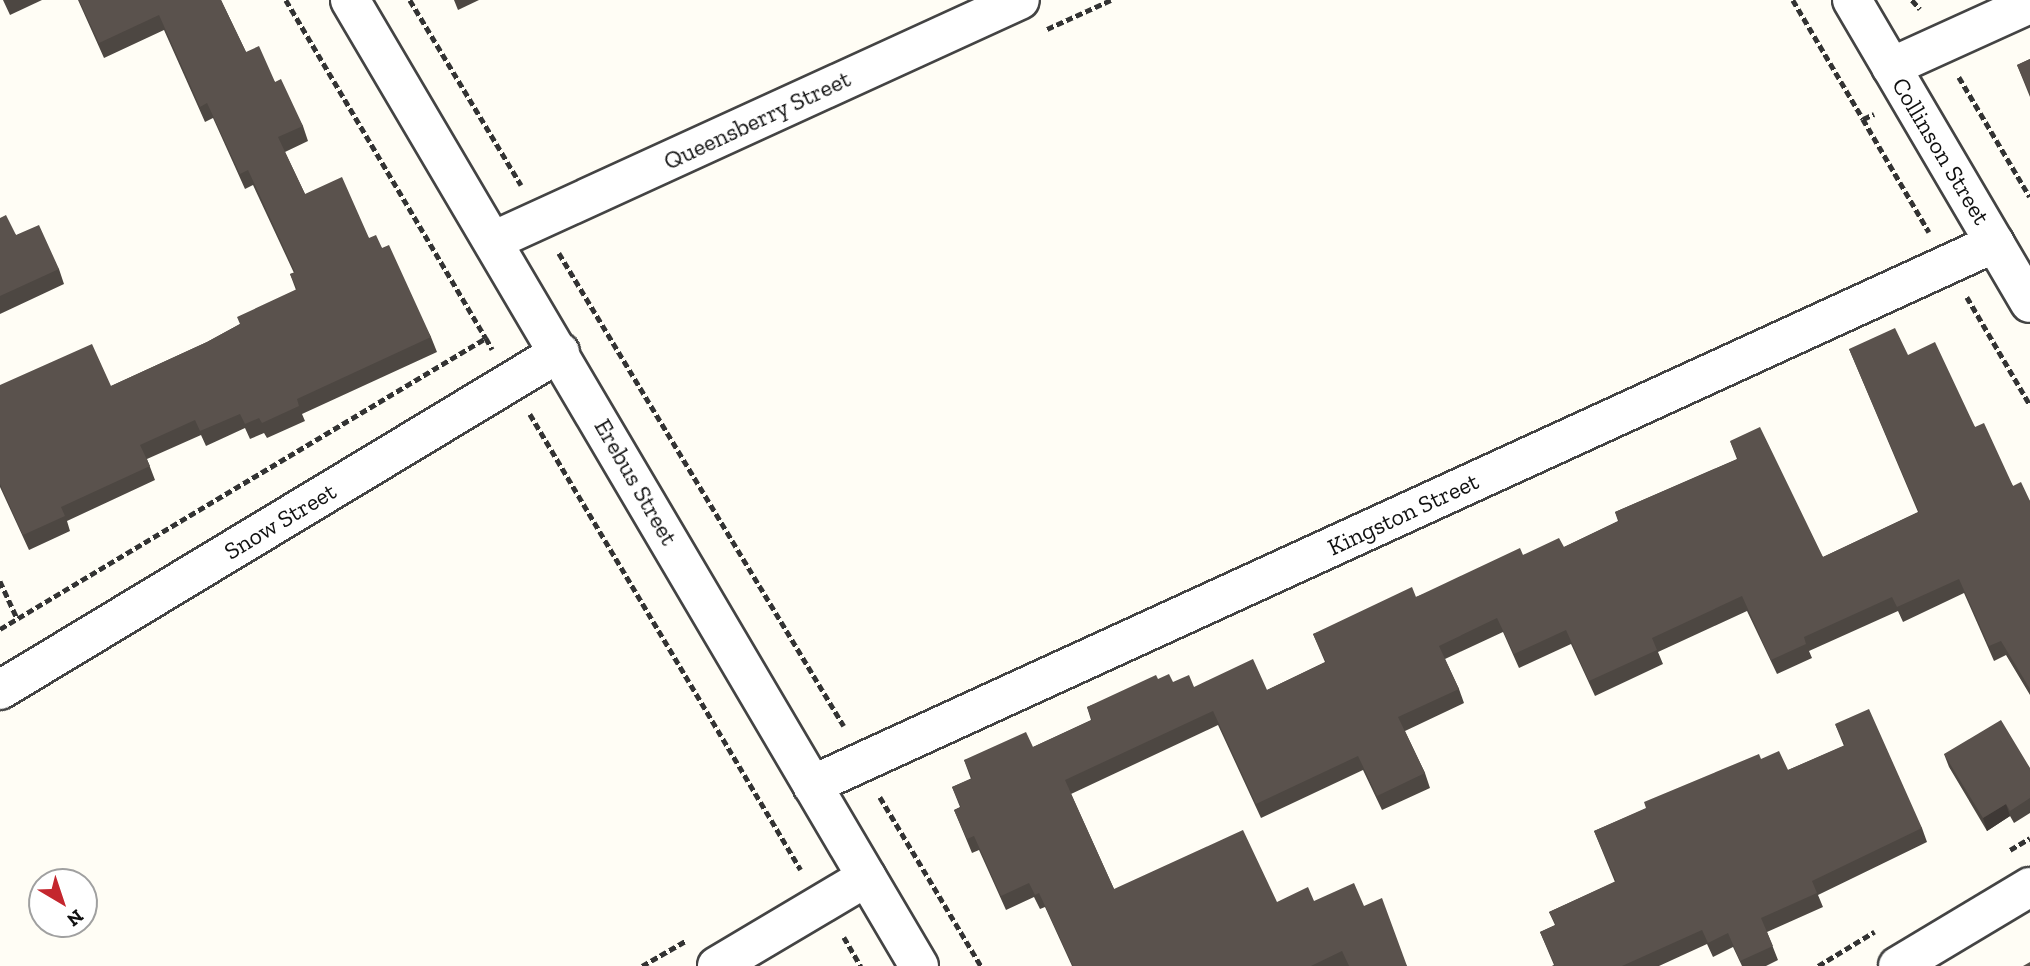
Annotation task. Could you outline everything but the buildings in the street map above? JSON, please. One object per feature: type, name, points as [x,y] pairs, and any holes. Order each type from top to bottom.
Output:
[{"type":"street","name":"Erebus Street","points":[[350,0],[495,240],[919,966]]},
{"type":"street","name":"Queensberry Street","points":[[495,240],[1020,0]]},
{"type":"street","name":"Collinson Street","points":[[1852,0],[2030,303]]},
{"type":"street","points":[[1891,67],[2030,4]]},
{"type":"street","name":"Kingston Street","points":[[812,785],[1995,243]]},
{"type":"street","name":"Snow Street","points":[[1,688],[560,352]]},
{"type":"street","points":[[717,966],[867,877]]},
{"type":"street","points":[[1898,966],[2030,887]]},
{"type":"path","points":[[286,0],[510,382],[777,828],[801,871],[790,878]]},
{"type":"path","points":[[410,0],[841,727],[848,724],[870,758],[888,791],[880,797],[981,966]]},
{"type":"path","points":[[1958,75],[2030,197]]},
{"type":"path","points":[[520,186],[533,180]]},
{"type":"path","points":[[0,629],[486,338]]},
{"type":"path","points":[[0,581],[17,618]]},
{"type":"path","points":[[642,966],[699,932]]}]
